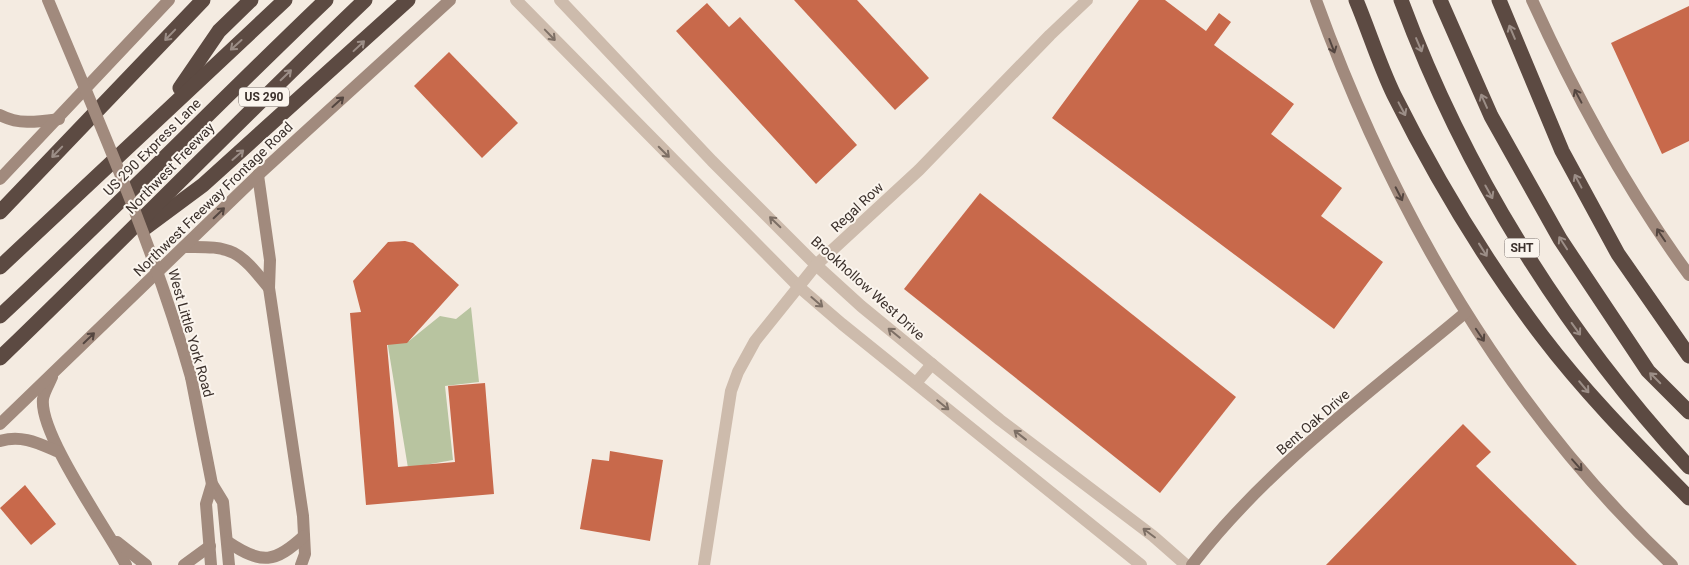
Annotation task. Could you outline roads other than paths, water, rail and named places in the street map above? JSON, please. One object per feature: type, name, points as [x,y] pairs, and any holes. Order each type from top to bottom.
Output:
[{"type":"highway","points":[[0,212],[203,0]]},
{"type":"highway","points":[[165,110],[219,31],[251,0]]},
{"type":"highway","points":[[0,267],[165,110],[285,0]]},
{"type":"highway","name":"US 290 Express Lane","points":[[0,316],[67,254],[236,86],[326,0]]},
{"type":"highway","name":"Northwest Freeway","points":[[0,358],[111,252],[239,121],[365,0]]},
{"type":"highway","points":[[111,252],[203,185],[408,0]]},
{"type":"highway","points":[[1356,0],[1394,93],[1447,192],[1490,262],[1542,337],[1603,410],[1689,498]]},
{"type":"highway","name":"SHT","points":[[1401,0],[1424,58],[1461,139],[1524,251],[1564,312],[1603,365],[1689,467]]},
{"type":"highway","name":"SHT","points":[[1440,0],[1491,116],[1560,239],[1648,371],[1689,412]]},
{"type":"highway","points":[[1499,0],[1562,151],[1618,254],[1689,356]]},
{"type":"main road","name":"West Little York Road","points":[[48,0],[124,182],[161,281],[191,377],[212,484],[223,502],[229,565]]},
{"type":"main road","points":[[0,179],[169,0]]},
{"type":"main road","name":"Northwest Freeway Frontage Road","points":[[0,424],[258,175],[450,0]]},
{"type":"main road","points":[[1316,0],[1338,59],[1376,147],[1428,248],[1465,313],[1512,382],[1559,445],[1615,509],[1672,565]]},
{"type":"main road","points":[[1532,0],[1573,86],[1606,147],[1645,212],[1689,275]]},
{"type":"main road","points":[[0,115],[11,120],[28,123],[58,119]]},
{"type":"main road","points":[[258,175],[270,260],[269,288],[304,536],[305,554],[302,565]]},
{"type":"main road","points":[[184,247],[216,246],[231,250],[245,258],[269,288]]},
{"type":"main road","name":"Bent Oak Drive","points":[[1192,565],[1214,537],[1271,478],[1465,313]]},
{"type":"main road","points":[[54,372],[43,399],[46,415],[59,452],[112,538],[126,565]]},
{"type":"main road","points":[[0,441],[10,438],[25,439],[59,452]]},
{"type":"main road","name":"West Little York Road","points":[[211,565],[206,504],[212,484]]},
{"type":"main road","points":[[228,542],[245,554],[260,558],[274,557],[286,552],[304,536]]},
{"type":"main road","points":[[112,538],[146,565]]},
{"type":"main road","points":[[184,565],[210,546]]},
{"type":"street","points":[[516,0],[646,134],[799,286],[842,324],[1141,565]]},
{"type":"street","name":"Brookhollow West Drive","points":[[560,0],[712,161],[816,265],[861,306],[1077,480],[1153,536],[1186,565]]},
{"type":"street","name":"Regal Row","points":[[704,565],[727,412],[738,372],[755,341],[816,265],[919,170],[1050,35],[1087,0]]},
{"type":"street","points":[[916,383],[932,364]]}]
